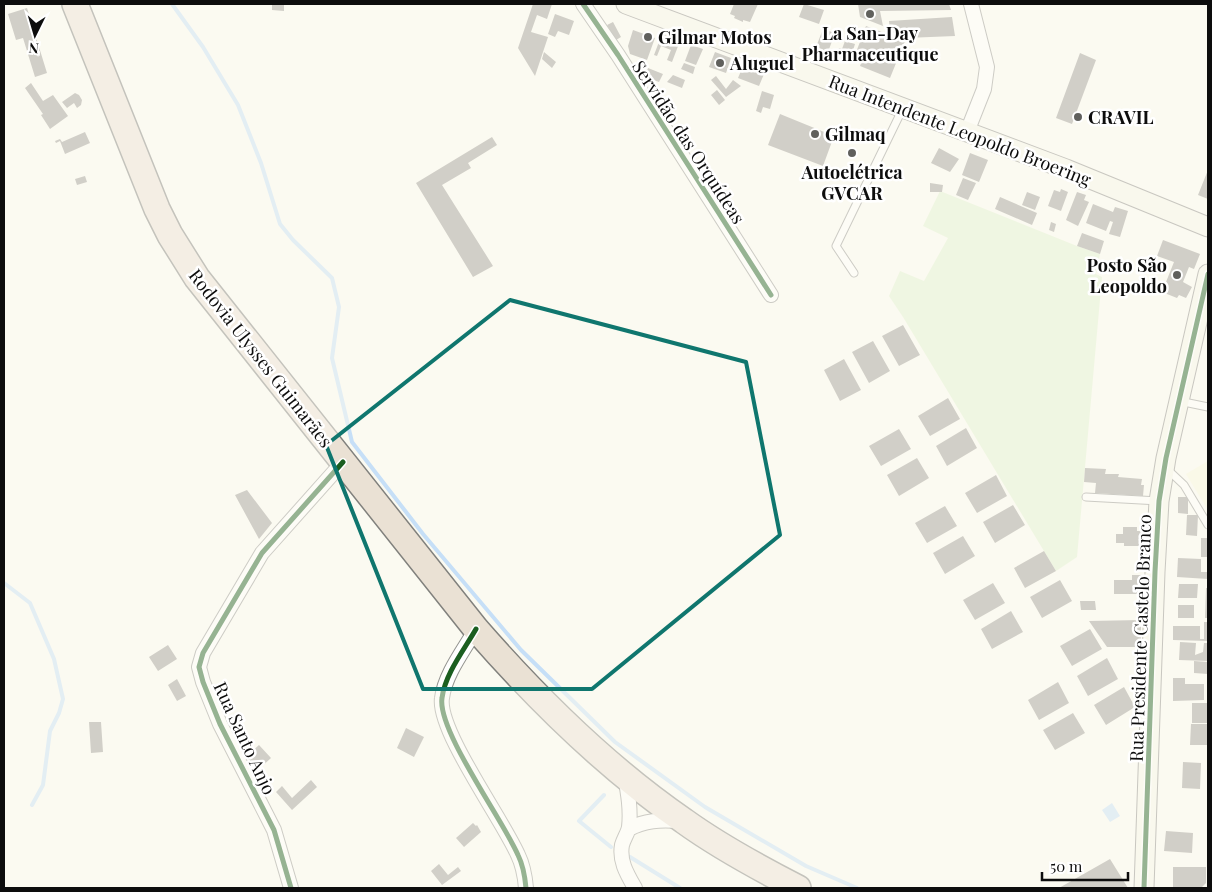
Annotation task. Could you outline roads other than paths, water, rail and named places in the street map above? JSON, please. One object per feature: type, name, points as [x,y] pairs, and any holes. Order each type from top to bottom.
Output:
[{"type":"highway","name":"Rodovia Ulysses Guimarães","points":[[75,4],[144,179],[170,235],[197,278],[476,629],[551,709],[625,775],[683,821],[729,851],[798,888]]},
{"type":"main road","name":"Rua Intendente Leopoldo Broering","points":[[626,4],[967,132],[1165,208],[1208,227]]},
{"type":"main road","name":"Rua Presidente Castelo Branco","points":[[1144,888],[1159,501],[1179,401],[1208,274]]},
{"type":"street","name":"Servidão das Orquídeas","points":[[583,4],[771,295]]},
{"type":"street","points":[[967,132],[984,89],[987,67],[971,4]]},
{"type":"street","name":"Rua Santo Anjo","points":[[291,888],[277,837],[220,724],[200,675],[200,660],[206,646],[262,553],[343,462]]},
{"type":"street","points":[[476,629],[452,670],[442,697],[441,706],[458,748],[519,855],[526,888]]},
{"type":"street","points":[[625,775],[629,829],[623,843],[622,858],[624,869],[635,888]]},
{"type":"street","points":[[629,829],[641,822],[653,820],[683,821]]},
{"type":"lane","points":[[854,273],[836,246],[904,108]]},
{"type":"lane","points":[[1179,401],[1208,407]]},
{"type":"lane","points":[[1165,467],[1184,484],[1208,525]]},
{"type":"lane","points":[[1086,497],[1159,501]]},
{"type":"water","points":[[1112,803],[1120,816],[1110,822],[1102,810]]},
{"type":"waterway","points":[[172,4],[203,47],[238,105],[261,163],[280,224],[293,240],[332,278],[339,307],[332,358],[352,442],[423,534],[521,650],[615,742],[705,807],[806,866],[857,888]]},
{"type":"waterway","points":[[4,583],[30,603],[54,659],[63,699],[59,713],[50,731],[43,785],[32,805]]},
{"type":"waterway","points":[[604,795],[579,821],[611,847]]},
{"type":"waterway","points":[[630,857],[680,888]]},
{"type":"place","name":"La San-Day Pharmaceutique","points":[[870,14]]},
{"type":"place","name":"Gilmar Motos","points":[[648,37]]},
{"type":"place","name":"Aluguel","points":[[720,63]]},
{"type":"place","name":"CRAVIL","points":[[1078,117]]},
{"type":"place","name":"Gilmaq","points":[[815,134]]},
{"type":"place","name":"Autoelétrica GVCAR","points":[[852,153]]},
{"type":"place","name":"Posto São Leopoldo","points":[[1177,275]]}]
